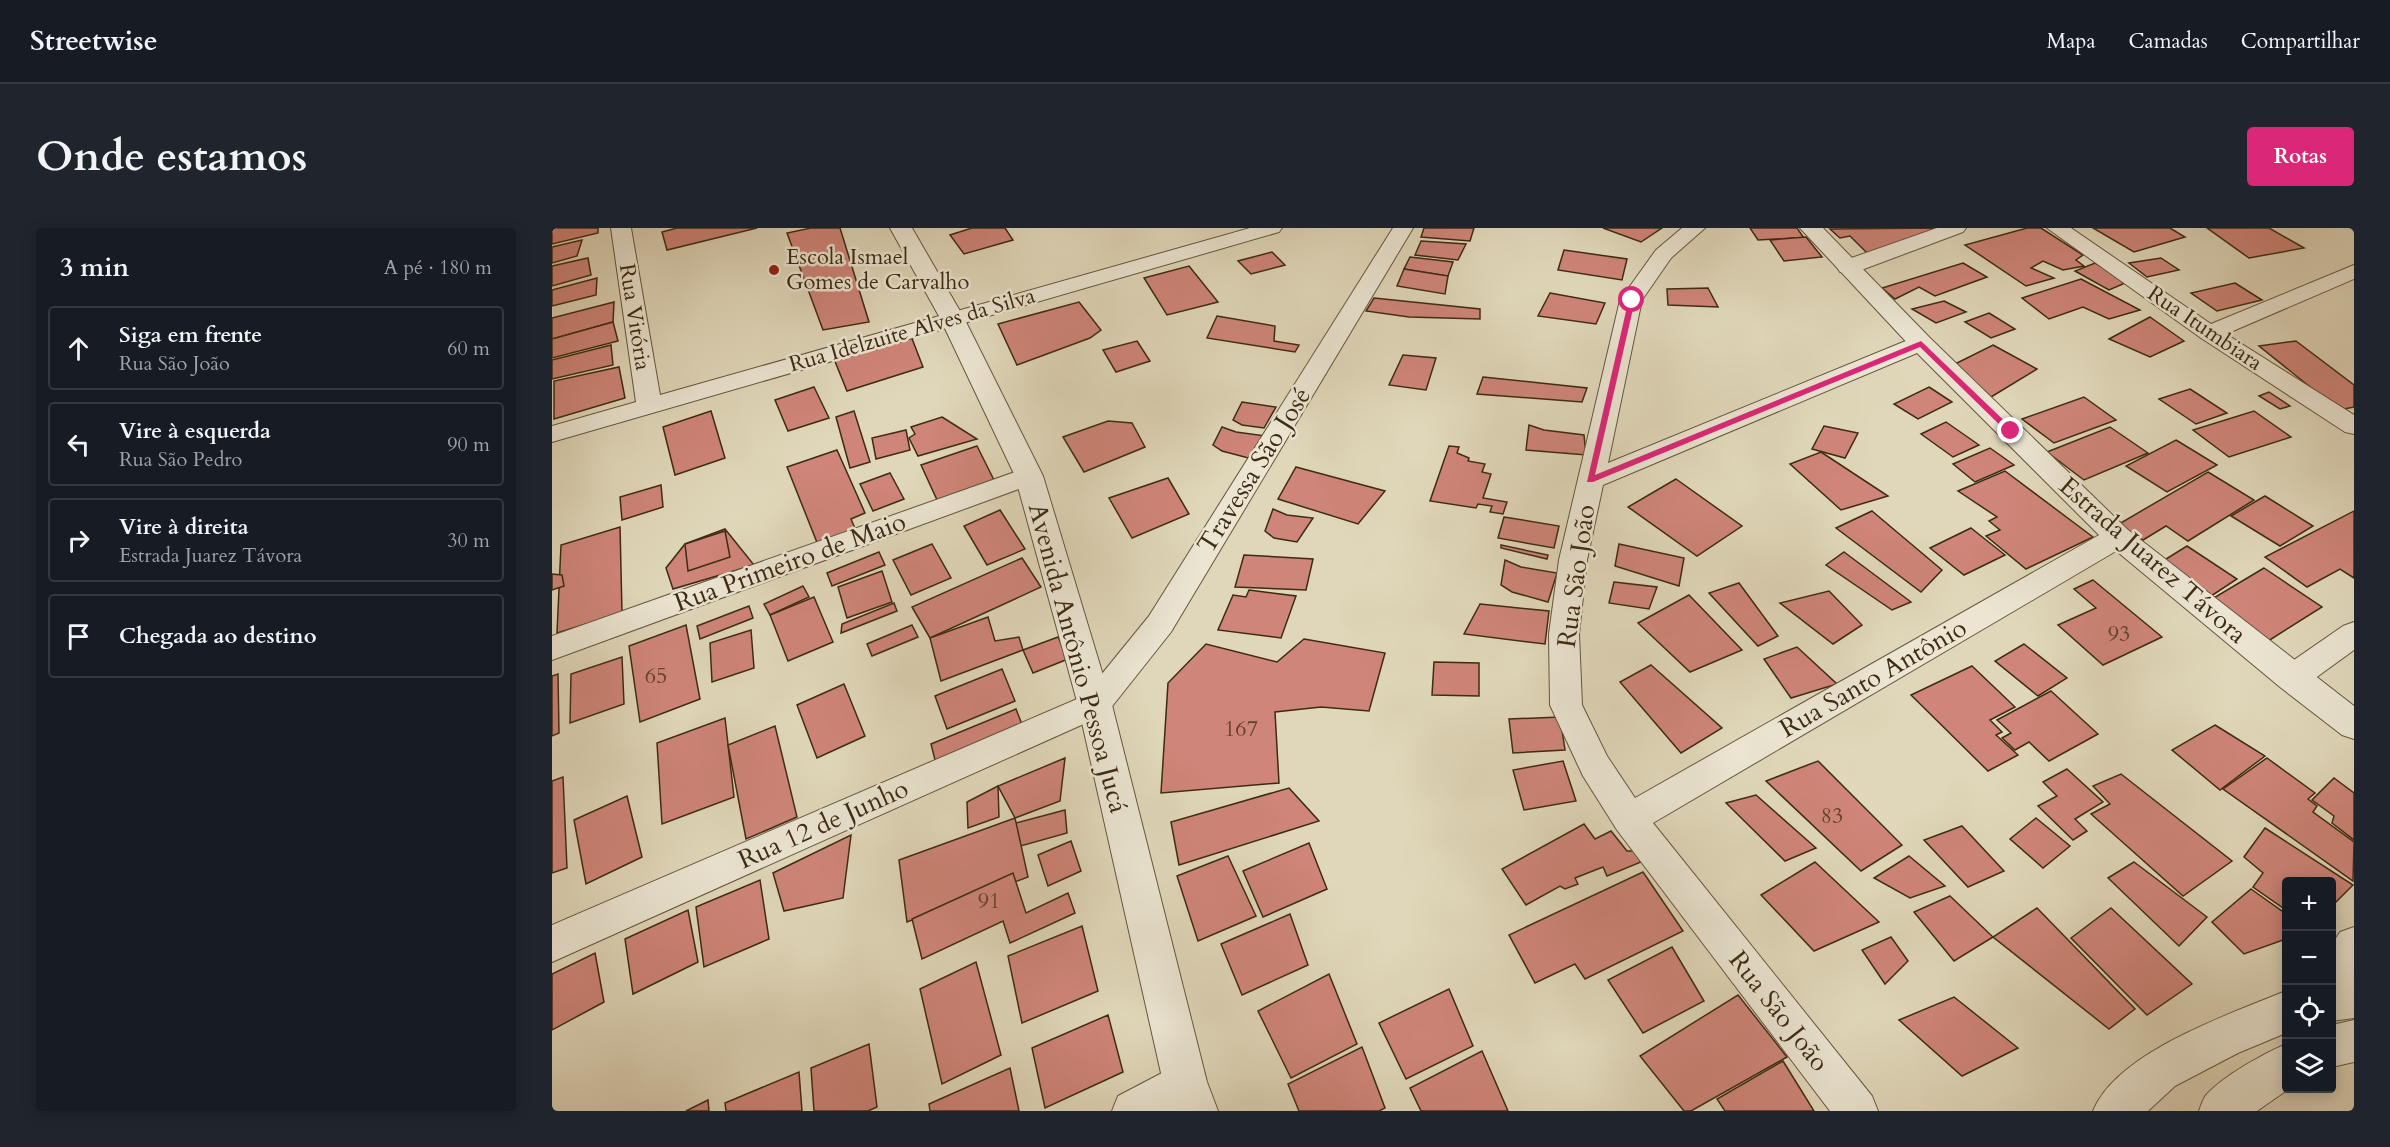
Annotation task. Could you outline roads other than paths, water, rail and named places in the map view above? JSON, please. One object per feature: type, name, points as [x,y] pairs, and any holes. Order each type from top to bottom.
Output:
[{"type":"street","name":"Rua Vitória","points":[[621,228],[649,405]]},
{"type":"street","name":"Avenida Antônio Pessoa Jucá","points":[[901,228],[952,318],[1029,477],[1095,705],[1190,1096]]},
{"type":"street","name":"Rua Idelzuite Alves da Silva","points":[[552,434],[1272,228]]},
{"type":"street","name":"Travessa São José","points":[[1095,705],[1160,624],[1403,228]]},
{"type":"street","name":"Rua São João","points":[[1695,228],[1663,254],[1632,300],[1590,480],[1574,560],[1564,634],[1566,705],[1595,766],[1629,819],[1857,1111]]},
{"type":"street","name":"Estrada Juarez Távora","points":[[1811,228],[1921,344],[2118,537],[2292,678],[2354,725]]},
{"type":"street","points":[[1848,267],[1956,228]]},
{"type":"street","name":"Rua Itumbiara","points":[[2057,228],[2209,333],[2354,426]]},
{"type":"street","points":[[2209,333],[2354,270]]},
{"type":"street","points":[[1590,480],[1921,344]]},
{"type":"street","name":"Rua Primeiro de Maio","points":[[552,648],[1029,477]]},
{"type":"street","name":"Rua Santo Antônio","points":[[1629,819],[2118,537]]},
{"type":"street","points":[[2292,678],[2354,634]]},
{"type":"street","name":"Rua 12 de Junho","points":[[552,944],[1095,705]]},
{"type":"street","points":[[2336,971],[2354,945]]},
{"type":"street","points":[[2336,999],[2354,996]]},
{"type":"street","points":[[2115,1111],[2160,1071],[2223,1038],[2282,1014]]},
{"type":"street","points":[[2336,1045],[2354,1041]]},
{"type":"street","points":[[2221,1111],[2282,1068]]},
{"type":"street","points":[[1133,1111],[1190,1096]]},
{"type":"place","name":"Escola Ismael Gomes de Carvalho","points":[[774,270]]}]
